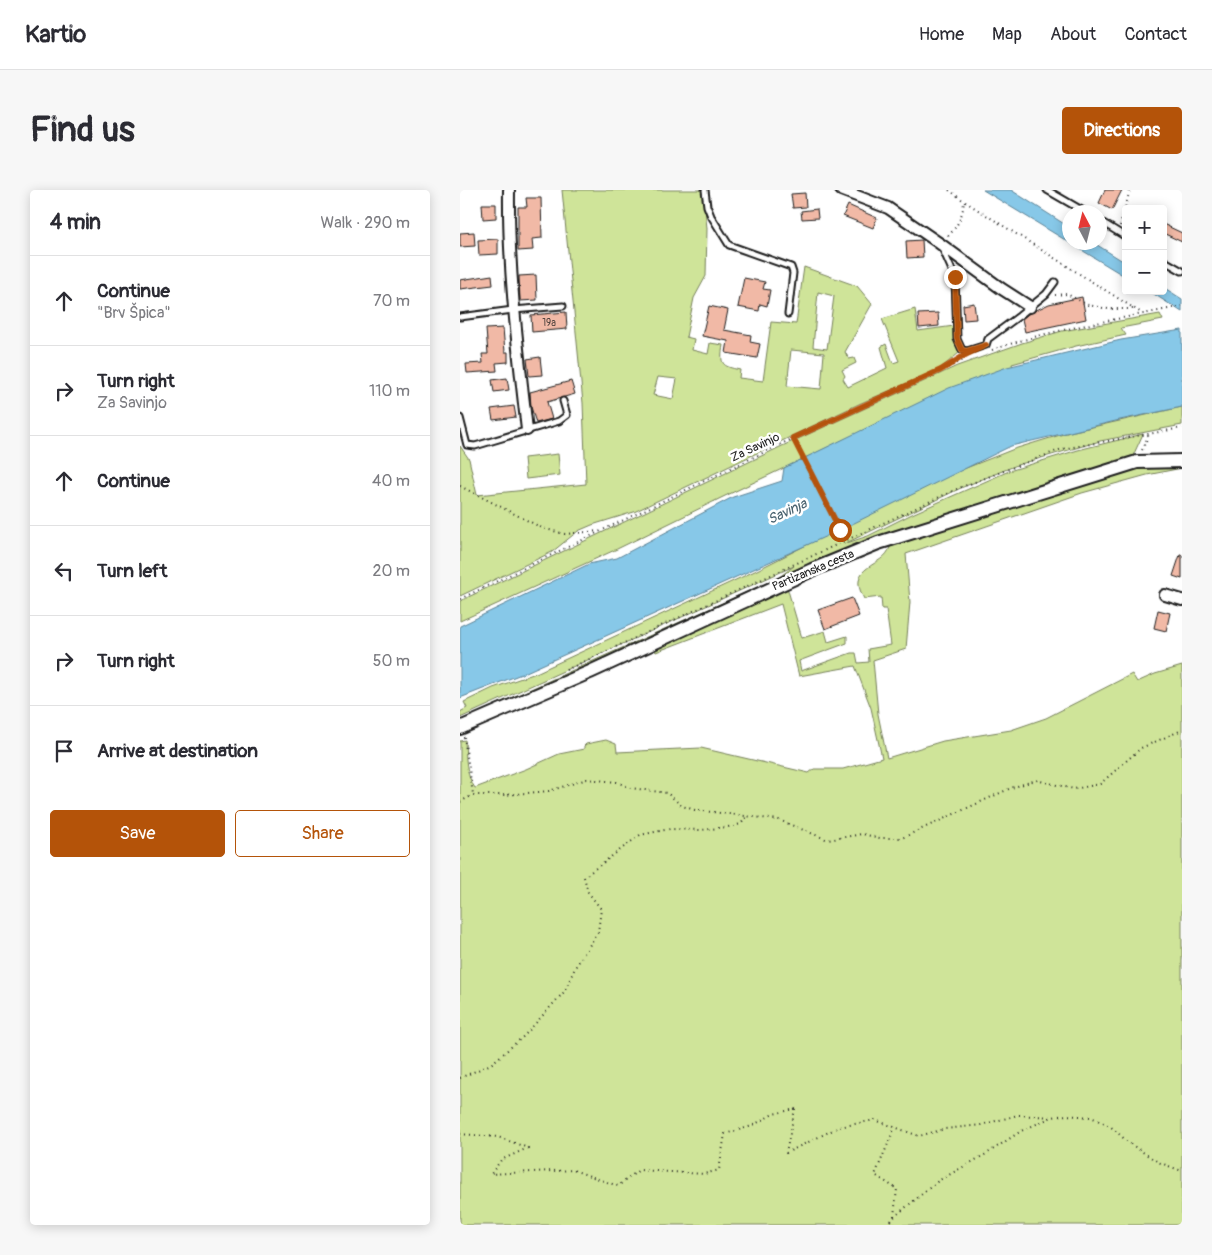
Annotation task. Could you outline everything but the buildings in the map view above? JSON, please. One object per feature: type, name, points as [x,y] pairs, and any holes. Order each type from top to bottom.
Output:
[{"type":"street","points":[[509,190],[508,229],[513,310],[527,430]]},
{"type":"street","points":[[841,190],[888,208],[1030,307]]},
{"type":"street","name":"Partizanska cesta","points":[[462,731],[812,570],[862,550],[1137,462],[1182,461]]},
{"type":"street","points":[[1165,595],[1182,600]]},
{"type":"lane","points":[[705,190],[707,206],[711,216],[730,245],[791,267],[793,273],[788,314]]},
{"type":"lane","points":[[1047,190],[1073,205]]},
{"type":"lane","points":[[1107,226],[1122,235]]},
{"type":"lane","points":[[939,243],[947,255],[955,277],[957,339],[962,350],[966,351],[986,345],[988,339],[1046,294],[1055,282]]},
{"type":"lane","points":[[1167,262],[1182,271]]},
{"type":"lane","points":[[460,317],[563,306]]},
{"type":"lane","points":[[460,418],[465,441],[468,445],[472,446],[544,426],[565,418],[567,415],[563,401]]},
{"type":"path","points":[[949,190],[1143,314]]},
{"type":"path","points":[[1118,233],[1130,190]]},
{"type":"path","points":[[939,243],[956,228],[964,201]]},
{"type":"path","points":[[1054,295],[1067,294],[1088,305],[1108,309],[1135,308]]},
{"type":"path","points":[[991,350],[1024,338],[1182,306]]},
{"type":"path","points":[[941,370],[967,354]]},
{"type":"path","name":"Za Savinjo","points":[[460,599],[793,438],[966,359]]},
{"type":"path","points":[[560,672],[960,488],[1062,449],[1182,428]]},
{"type":"path","points":[[1137,462],[1148,434]]},
{"type":"path","points":[[793,438],[845,540]]},
{"type":"path","points":[[460,486],[542,528],[565,534],[601,530]]},
{"type":"path","points":[[460,802],[473,795],[505,795],[549,791],[587,780],[594,780],[617,782],[631,788],[667,793],[682,806],[695,810],[779,820],[828,840],[862,834],[880,838],[902,838],[1011,788],[1036,780],[1074,789],[1100,784],[1141,748],[1182,730]]},
{"type":"path","points":[[462,731],[473,795]]},
{"type":"path","points":[[460,1078],[490,1064],[504,1053],[524,1036],[564,992],[576,966],[598,932],[601,908],[588,892],[584,877],[640,835],[670,829],[701,830],[728,827],[741,824],[748,816]]},
{"type":"path","points":[[460,1134],[498,1137],[528,1148],[501,1160],[491,1174],[573,1170],[618,1186],[639,1170],[704,1174],[719,1170],[725,1134],[752,1126],[773,1114],[795,1109],[786,1153],[839,1127],[875,1120],[919,1136],[981,1125],[1018,1115],[1052,1117],[1066,1115],[1091,1117],[1110,1126],[1129,1143],[1158,1162],[1182,1171]]},
{"type":"path","points":[[894,1217],[938,1181],[988,1153],[1022,1131],[1052,1117]]},
{"type":"path","points":[[893,1225],[891,1221],[894,1217],[897,1189],[876,1175],[895,1127]]},
{"type":"green space","points":[[562,190],[703,190],[707,228],[706,276],[694,298],[686,337],[694,339],[692,350],[708,354],[710,343],[723,345],[723,363],[740,370],[739,378],[763,381],[771,322],[796,324],[804,267],[857,286],[872,304],[845,352],[849,359],[854,358],[856,363],[842,370],[845,376],[843,379],[848,387],[887,368],[881,347],[886,344],[893,363],[899,361],[882,319],[915,309],[918,331],[954,326],[955,339],[960,352],[939,370],[859,404],[634,512],[578,531],[552,552],[460,596],[460,446],[469,459],[477,495],[586,484],[583,403]],"holes":[[[818,292],[834,296],[827,349],[813,347]],[[791,350],[824,353],[821,389],[787,386]],[[658,377],[677,379],[673,399],[653,395]]]},
{"type":"green space","points":[[1160,314],[1163,320],[1121,328],[1126,335],[1076,346],[1012,364],[1013,367],[843,440],[617,549],[460,621],[460,601],[780,447],[957,366],[1062,331]]},
{"type":"green space","points":[[1182,407],[1182,425],[1100,441],[1017,465],[963,487],[844,544],[868,536],[912,514],[1009,471],[1078,450],[1143,434],[1132,458],[918,526],[479,717],[475,714],[778,578],[794,566],[460,718],[460,712],[467,708],[464,702],[493,688],[536,673],[757,570],[956,472],[1014,449],[1070,432]]},
{"type":"green space","points":[[558,454],[560,475],[526,479],[524,458]]},
{"type":"green space","points":[[1182,464],[1182,468],[1147,475],[1082,493],[906,554],[910,602],[906,649],[873,660],[878,714],[887,758],[943,741],[1011,730],[1046,718],[1132,674],[1137,682],[1155,674],[1182,666],[1182,1225],[460,1225],[460,741],[465,740],[469,777],[475,788],[526,769],[559,754],[584,749],[586,744],[606,740],[616,744],[617,752],[701,748],[809,773],[814,769],[843,769],[882,758],[871,708],[855,666],[799,676],[781,604],[656,652],[654,648],[787,587],[802,638],[825,631],[828,642],[847,636],[847,643],[799,661],[801,671],[851,653],[856,653],[858,663],[869,662],[868,649],[891,645],[886,609],[882,609],[881,597],[864,599],[859,588],[859,579],[862,573],[881,559],[890,547],[1036,499],[1136,469]]},
{"type":"water","points":[[983,190],[1011,190],[1062,223],[1062,238]]},
{"type":"water","points":[[1082,250],[1105,250],[1122,260],[1122,275]]},
{"type":"water","points":[[1167,290],[1182,299],[1182,312],[1155,295],[1167,295]]},
{"type":"water","name":"Savinja","points":[[1182,330],[1182,407],[1011,446],[840,530],[524,673],[460,698],[460,626],[589,564],[617,558],[733,497],[782,481],[784,468],[949,388],[1007,367],[1121,340]]},
{"type":"route","points":[[840,530],[793,438],[941,370],[986,345],[966,351],[962,350],[960,346],[957,339],[955,277]]}]
